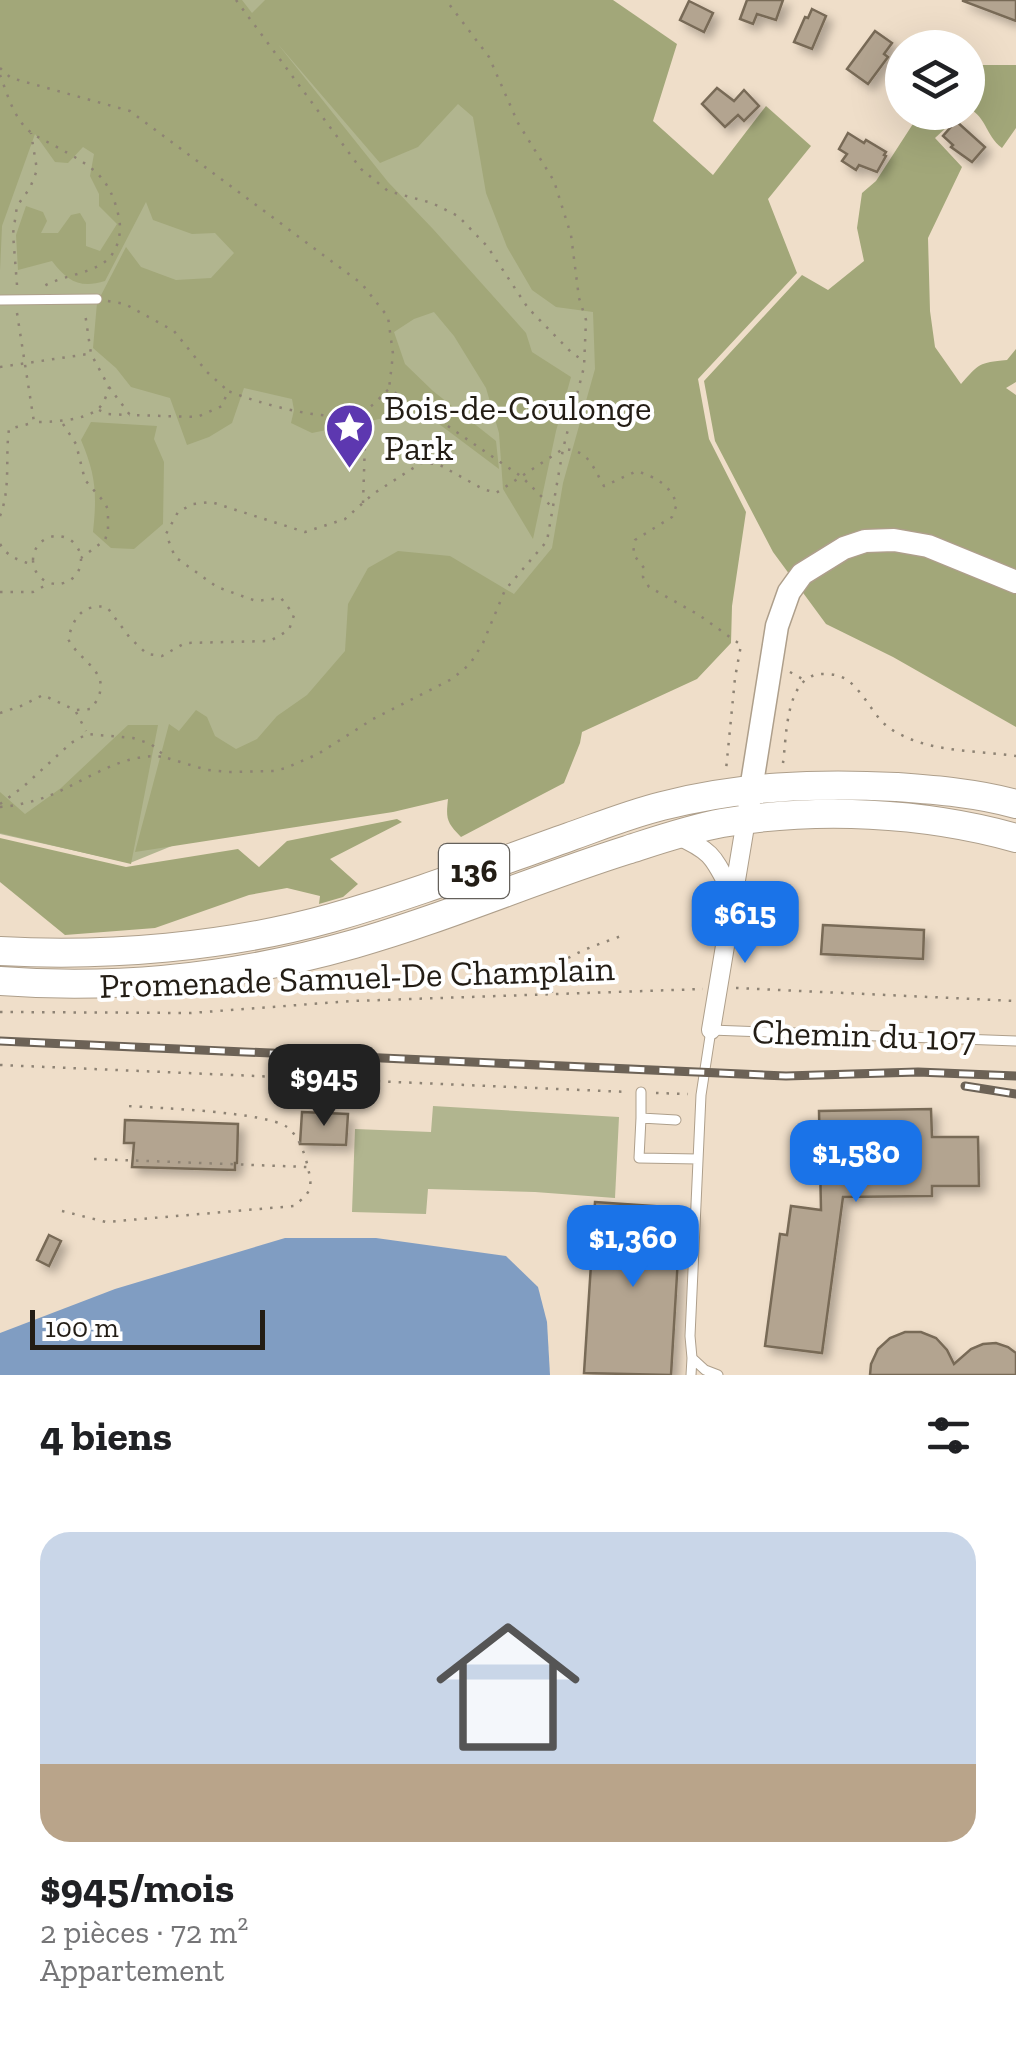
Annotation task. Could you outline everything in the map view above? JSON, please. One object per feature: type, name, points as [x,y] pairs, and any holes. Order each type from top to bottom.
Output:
[{"type":"main road","name":"136","points":[[0,951],[143,950],[262,934],[328,919],[648,810],[753,779],[952,792],[1016,804]]},
{"type":"main road","name":"136","points":[[0,982],[61,985],[163,980],[302,958],[422,923],[584,863],[676,835],[746,820],[790,816],[916,818],[1016,838]]},
{"type":"street","points":[[711,1030],[777,626],[789,592],[802,574],[844,548],[864,541],[894,540],[928,546],[1016,582]]},
{"type":"street","points":[[676,835],[704,847],[733,895]]},
{"type":"lane","points":[[0,300],[97,299]]},
{"type":"lane","points":[[691,1375],[698,1159],[711,1030]]},
{"type":"lane","name":"Chemin du 107","points":[[711,1030],[1016,1041]]},
{"type":"lane","points":[[642,1092],[640,1158],[698,1159]]},
{"type":"lane","points":[[641,1118],[676,1120]]},
{"type":"lane","points":[[692,1358],[718,1375]]},
{"type":"path","points":[[236,0],[360,170],[388,190],[432,202],[458,216],[487,246],[528,308],[584,361]]},
{"type":"path","points":[[0,806],[17,806],[46,797],[128,761],[155,756],[208,770],[253,772],[286,768],[318,754],[373,719],[452,679],[470,664],[483,644],[505,590],[547,542],[562,449],[584,361],[586,320],[579,298],[571,235],[554,181],[518,123],[489,57],[446,0]]},
{"type":"path","points":[[0,68],[11,78],[130,111],[362,284],[388,317],[393,354],[389,388],[366,410],[346,417],[320,416],[253,401],[228,391],[174,331],[126,304],[97,299]]},
{"type":"path","points":[[0,74],[18,120],[31,133],[96,172],[110,188],[120,226],[119,241],[109,259],[46,284],[38,299]]},
{"type":"path","points":[[31,133],[37,170],[18,206],[12,234],[16,319],[34,422]]},
{"type":"path","points":[[83,300],[90,354],[130,416]]},
{"type":"path","points":[[0,367],[90,354]]},
{"type":"path","points":[[0,426],[62,422],[98,409],[109,387]]},
{"type":"path","points":[[389,388],[522,477],[553,508]]},
{"type":"path","points":[[98,409],[130,416],[197,417],[222,406],[228,391]]},
{"type":"path","points":[[364,503],[366,410]]},
{"type":"path","points":[[62,422],[76,444],[86,480],[108,510],[105,540],[81,558]]},
{"type":"path","points":[[0,516],[8,486],[9,428]]},
{"type":"path","points":[[0,713],[43,695],[75,710],[91,709],[102,685],[90,662],[75,653],[68,639],[74,619],[95,606],[107,607],[147,654],[162,656],[185,643],[270,640],[289,630],[294,615],[280,598],[256,600],[217,587],[175,557],[166,534],[178,512],[193,504],[212,502],[305,532],[345,520],[421,463],[438,464],[496,493],[562,449],[576,450],[584,454],[604,486],[637,471],[670,489],[677,504],[672,517],[635,540],[633,554],[644,568],[643,578],[649,587],[699,614],[741,645],[726,774],[753,779]]},
{"type":"path","points":[[0,592],[33,592],[72,579],[80,570],[81,558],[76,544],[70,540],[50,536],[38,544],[33,564],[38,576],[49,584]]},
{"type":"path","points":[[0,544],[16,560],[33,564]]},
{"type":"path","points":[[75,710],[87,734]]},
{"type":"path","points":[[0,806],[71,743],[87,734],[132,738],[151,744],[168,758]]},
{"type":"path","points":[[552,995],[551,979],[562,963],[621,936]]},
{"type":"path","name":"Promenade Samuel-De Champlain","points":[[0,1012],[191,1013],[352,1001],[718,988],[1016,1001]]},
{"type":"path","points":[[0,1066],[702,1095]]},
{"type":"path","points":[[62,1211],[106,1222],[294,1206],[307,1196],[312,1185],[305,1152],[288,1128],[264,1118],[127,1106]]},
{"type":"path","points":[[94,1160],[308,1167]]},
{"type":"green space","name":"Bois-de-Coulonge Park","points":[[0,0],[513,0],[703,630],[130,863],[0,834]]},
{"type":"green space","name":"Bois-de-Coulonge Park","points":[[0,0],[242,0],[252,13],[265,0],[613,0],[677,44],[653,121],[713,175],[766,106],[811,146],[768,199],[797,273],[698,379],[709,439],[746,512],[732,606],[731,643],[697,679],[582,732],[564,783],[461,837],[448,820],[448,799],[393,812],[135,852],[169,724],[179,731],[196,710],[207,717],[215,736],[236,749],[257,739],[277,716],[307,695],[345,651],[348,604],[368,568],[398,551],[450,556],[514,594],[552,548],[563,483],[595,369],[593,312],[556,307],[532,290],[507,247],[486,193],[473,117],[458,104],[418,147],[380,163],[277,43],[388,182],[526,333],[532,352],[571,377],[533,539],[503,489],[499,433],[486,388],[434,312],[394,332],[405,364],[496,441],[499,469],[435,421],[389,417],[312,433],[291,423],[292,399],[244,388],[232,423],[187,445],[170,398],[131,387],[93,348],[97,303],[126,247],[141,267],[176,280],[211,278],[234,253],[215,233],[192,234],[153,220],[146,202],[105,281],[75,282],[52,261],[18,270],[16,235],[26,206],[43,212],[47,221],[41,233],[58,233],[71,215],[80,213],[86,223],[86,246],[100,251],[117,224],[99,206],[99,194],[90,176],[94,154],[83,147],[68,163],[55,162],[35,134],[2,226],[0,271]]},
{"type":"green space","points":[[985,65],[1016,65],[1016,128],[1002,148],[985,126]]},
{"type":"green space","points":[[909,130],[944,130],[935,138],[962,167],[928,238],[935,347],[961,384],[980,365],[1007,360],[1016,349],[1016,382],[1006,388],[1016,395],[1016,727],[826,624],[773,552],[715,441],[704,381],[802,275],[828,290],[864,261],[857,228],[862,193],[876,181]]},
{"type":"green space","points":[[91,422],[157,426],[154,439],[164,462],[163,524],[134,549],[111,548],[93,532],[94,485],[81,440]]},
{"type":"green space","points":[[128,725],[158,725],[131,864],[0,833],[0,792],[25,814],[61,788]]},
{"type":"green space","points":[[397,819],[402,822],[330,859],[358,884],[343,897],[319,904],[320,896],[287,888],[249,895],[155,928],[65,935],[0,882],[0,838],[126,867],[238,849],[259,867],[287,841]]},
{"type":"green space","points":[[433,1106],[619,1117],[615,1198],[428,1189],[426,1214],[352,1212],[355,1129],[431,1132]]},
{"type":"water","points":[[285,1238],[376,1238],[506,1256],[538,1287],[547,1322],[550,1375],[0,1375],[0,1333],[115,1289]]},
{"type":"building","points":[[747,0],[783,0],[776,20],[757,14],[753,24],[740,19]]},
{"type":"building","points":[[1016,0],[1016,21],[963,1]]},
{"type":"building","points":[[689,1],[713,13],[704,32],[680,20]]},
{"type":"building","points":[[812,9],[826,16],[812,49],[794,42]]},
{"type":"building","points":[[875,31],[885,38],[885,61],[868,84],[847,69]]},
{"type":"building","points":[[717,88],[734,101],[744,90],[759,106],[744,121],[738,115],[725,127],[702,104]]},
{"type":"building","points":[[948,130],[966,130],[985,147],[972,162],[943,136]]},
{"type":"building","points":[[848,133],[886,152],[877,172],[859,165],[856,170],[842,161],[847,154],[839,149]]},
{"type":"building","points":[[823,925],[924,930],[923,959],[821,954]]},
{"type":"building","points":[[931,1109],[932,1137],[978,1137],[979,1186],[932,1186],[932,1196],[843,1197],[822,1353],[765,1346],[780,1234],[787,1235],[791,1206],[821,1210],[819,1111]]},
{"type":"building","points":[[302,1112],[348,1114],[346,1145],[300,1144]]},
{"type":"building","points":[[125,1120],[238,1124],[235,1170],[132,1167],[134,1143],[124,1143]]},
{"type":"building","points":[[595,1202],[681,1208],[671,1375],[584,1373]]},
{"type":"building","points":[[49,1235],[61,1241],[49,1266],[37,1260]]},
{"type":"building","points":[[905,1332],[921,1332],[936,1338],[954,1364],[983,1344],[1008,1347],[1016,1353],[1016,1375],[870,1375],[878,1349]]},
{"type":"railway","points":[[0,1041],[786,1076],[918,1072],[1016,1076]]},
{"type":"railway","points":[[965,1086],[1016,1094]]},
{"type":"place","name":"Bois-de-Coulonge Park","points":[[349,470]]}]
